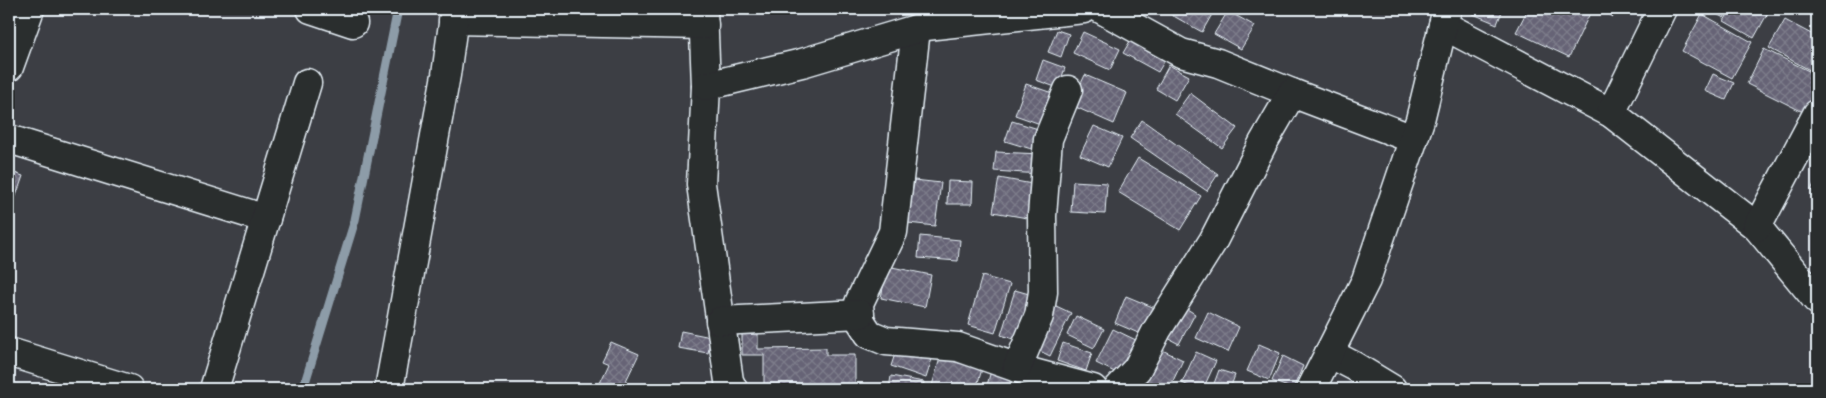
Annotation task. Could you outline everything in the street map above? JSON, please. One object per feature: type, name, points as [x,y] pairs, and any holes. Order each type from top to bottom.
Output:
[{"type":"street","points":[[9,67],[30,9]]},
{"type":"street","points":[[311,9],[353,23]]},
{"type":"street","points":[[706,86],[802,63],[913,23],[926,26],[1084,9]]},
{"type":"street","points":[[1102,9],[1181,52],[1218,63],[1413,140]]},
{"type":"street","points":[[1611,113],[1662,9]]},
{"type":"street","points":[[389,389],[446,75],[454,14],[703,17],[706,86],[701,184],[728,381],[733,389]]},
{"type":"street","points":[[1311,389],[1366,280],[1420,120],[1445,17],[1611,113],[1757,227],[1817,300]]},
{"type":"street","points":[[913,23],[893,232],[859,303],[860,320],[869,334],[886,341],[958,347],[1017,368],[1093,389]]},
{"type":"street","points":[[214,389],[307,83]]},
{"type":"street","points":[[1017,368],[1038,316],[1043,292],[1042,216],[1048,139],[1068,90]]},
{"type":"street","points":[[1118,389],[1137,369],[1157,330],[1213,241],[1263,144],[1292,93]]},
{"type":"street","points":[[1757,227],[1817,114]]},
{"type":"street","points":[[9,139],[266,219]]},
{"type":"street","points":[[720,321],[860,314]]},
{"type":"street","points":[[9,352],[129,389]]},
{"type":"street","points":[[1329,353],[1392,389]]},
{"type":"building","points":[[1161,9],[1215,9],[1202,32]]},
{"type":"building","points":[[1467,9],[1503,9],[1497,24],[1466,11]]},
{"type":"building","points":[[1528,9],[1592,9],[1569,57],[1516,32]]},
{"type":"building","points":[[1605,9],[1617,9],[1613,17],[1604,11]]},
{"type":"building","points":[[1707,9],[1729,9],[1724,18]]},
{"type":"building","points":[[1731,9],[1770,9],[1754,38],[1724,21]]},
{"type":"building","points":[[1228,11],[1255,26],[1241,49],[1214,34]]},
{"type":"building","points":[[1702,14],[1752,42],[1732,78],[1682,51]]},
{"type":"building","points":[[1785,20],[1817,37],[1817,74],[1769,48]]},
{"type":"building","points":[[1057,30],[1069,34],[1061,57],[1048,52]]},
{"type":"building","points":[[1083,32],[1120,49],[1110,70],[1073,53]]},
{"type":"building","points":[[1133,36],[1168,55],[1158,72],[1123,53]]},
{"type":"building","points":[[1764,49],[1817,75],[1817,93],[1807,114],[1747,84]]},
{"type":"building","points":[[1043,60],[1065,68],[1058,88],[1036,80]]},
{"type":"building","points":[[1169,65],[1189,76],[1175,100],[1156,89]]},
{"type":"building","points":[[1713,74],[1734,83],[1726,100],[1705,91]]},
{"type":"building","points":[[1085,75],[1127,93],[1114,124],[1071,105]]},
{"type":"building","points":[[1026,84],[1058,95],[1046,126],[1015,115]]},
{"type":"building","points":[[1190,93],[1237,128],[1222,148],[1175,114]]},
{"type":"building","points":[[1142,120],[1218,174],[1207,191],[1130,138]]},
{"type":"building","points":[[1012,121],[1045,131],[1038,151],[1005,141]]},
{"type":"building","points":[[1094,126],[1122,138],[1108,167],[1080,155]]},
{"type":"building","points":[[996,152],[1041,154],[1040,174],[994,171]]},
{"type":"building","points":[[1138,158],[1201,196],[1180,230],[1118,192]]},
{"type":"building","points":[[9,171],[23,176],[9,216]]},
{"type":"building","points":[[999,178],[1038,185],[1033,219],[993,212]]},
{"type":"building","points":[[1817,178],[1817,193],[1811,190]]},
{"type":"building","points":[[914,180],[941,183],[935,226],[908,223]]},
{"type":"building","points":[[948,181],[973,182],[972,204],[947,204]]},
{"type":"building","points":[[1073,181],[1107,183],[1105,214],[1071,212]]},
{"type":"building","points":[[920,236],[960,240],[958,261],[918,258]]},
{"type":"building","points":[[887,266],[931,275],[925,307],[881,298]]},
{"type":"building","points":[[982,276],[1010,284],[995,333],[968,325]]},
{"type":"building","points":[[1015,290],[1036,296],[1022,342],[1001,335]]},
{"type":"building","points":[[1126,296],[1155,308],[1143,335],[1115,323]]},
{"type":"building","points":[[1179,304],[1195,314],[1179,344],[1162,335]]},
{"type":"building","points":[[1054,305],[1071,313],[1050,356],[1034,348]]},
{"type":"building","points":[[1208,312],[1239,327],[1228,352],[1196,338]]},
{"type":"building","points":[[1076,316],[1104,329],[1094,348],[1067,335]]},
{"type":"building","points":[[742,322],[758,322],[758,349],[826,348],[826,355],[855,355],[855,389],[764,389],[764,355],[742,355]]},
{"type":"building","points":[[1113,329],[1140,342],[1123,376],[1096,363]]},
{"type":"building","points":[[681,331],[711,337],[708,353],[678,348]]},
{"type":"building","points":[[611,342],[639,354],[622,389],[614,389],[600,383],[609,364],[602,361]]},
{"type":"building","points":[[1063,343],[1092,353],[1086,371],[1057,361]]},
{"type":"building","points":[[1259,344],[1280,353],[1269,380],[1247,371]]},
{"type":"building","points":[[897,348],[932,359],[926,378],[891,366]]},
{"type":"building","points":[[1158,348],[1183,360],[1169,389],[1161,389],[1143,381]]},
{"type":"building","points":[[1196,352],[1216,361],[1203,389],[1196,389],[1182,383]]},
{"type":"building","points":[[1283,356],[1303,366],[1293,389],[1272,381]]},
{"type":"building","points":[[940,358],[982,369],[976,389],[931,389]]},
{"type":"building","points":[[992,367],[1013,373],[1009,389],[986,389]]},
{"type":"building","points":[[1219,370],[1235,375],[1230,389],[1212,389]]},
{"type":"building","points":[[891,376],[924,382],[923,389],[889,389]]},
{"type":"building","points":[[1020,376],[1040,382],[1037,389],[1015,389]]},
{"type":"building","points":[[1242,383],[1254,389],[1239,389]]},
{"type":"waterway","points":[[303,389],[355,220],[398,9]]}]
